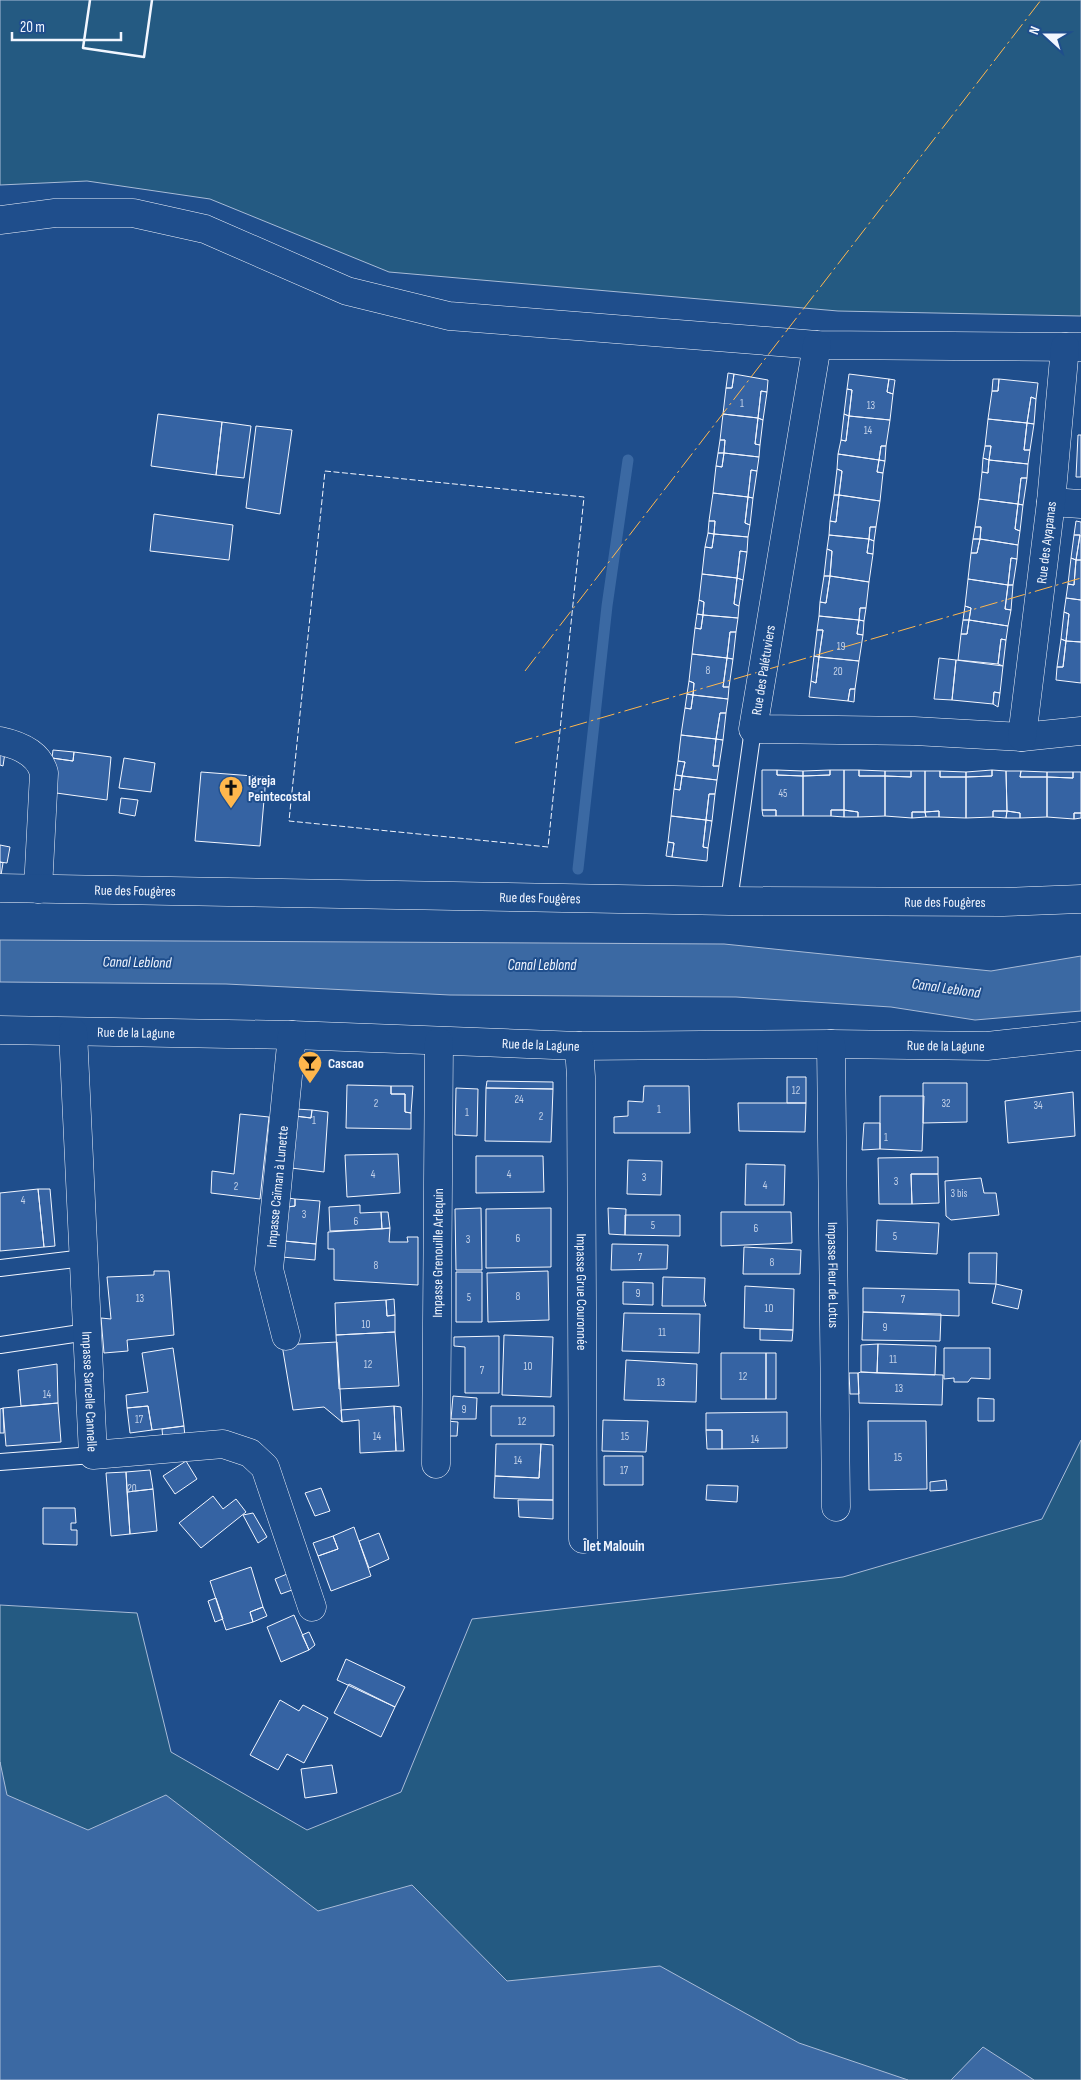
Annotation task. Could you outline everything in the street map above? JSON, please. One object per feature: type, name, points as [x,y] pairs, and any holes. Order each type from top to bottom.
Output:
[{"type":"street","points":[[0,220],[56,213],[133,213],[205,229],[347,291],[449,316],[817,345],[1073,347]]},
{"type":"street","name":"Rue des Palétuviers","points":[[817,345],[753,730],[914,731],[1022,737],[1081,731]]},
{"type":"street","name":"Rue des Ayapanas","points":[[1022,737],[1051,502],[1073,347]]},
{"type":"street","points":[[1051,502],[1081,504]]},
{"type":"street","points":[[0,742],[18,746],[36,757],[42,764],[44,773],[38,889]]},
{"type":"street","name":"Rue des Fougères","points":[[0,888],[729,900],[1003,902],[1081,899]]},
{"type":"street","name":"Rue de la Lagune","points":[[0,1030],[292,1035],[579,1046],[831,1044],[987,1046],[1081,1036]]},
{"type":"street","name":"Impasse Sarcelle Cannelle","points":[[73,1032],[93,1455],[223,1444],[250,1454],[265,1467],[312,1607]]},
{"type":"street","name":"Impasse Caïman à Lunette","points":[[286,1336],[269,1269],[292,1035]]},
{"type":"street","name":"Impasse Grenouille Arlequin","points":[[436,1464],[439,1042]]},
{"type":"street","name":"Impasse Fleur de Lotus","points":[[831,1044],[836,1506]]},
{"type":"street","name":"Impasse Grue Couronnée","points":[[579,1046],[581,1077],[583,1539]]},
{"type":"lane","points":[[729,900],[753,730]]},
{"type":"lane","points":[[0,1268],[84,1258]]},
{"type":"lane","points":[[0,1345],[87,1332]]},
{"type":"lane","points":[[0,1462],[93,1455]]},
{"type":"shaded area","points":[[0,0],[1081,0],[1081,316],[838,311],[389,272],[210,199],[87,181],[0,185]]},
{"type":"shaded area","points":[[1081,1440],[1081,2080],[0,2080],[0,1605],[137,1613],[171,1752],[307,1830],[401,1792],[472,1619],[843,1577],[1042,1519]]},
{"type":"water","name":"Canal Leblond","points":[[0,940],[724,944],[991,971],[1081,956],[1081,1011],[975,1020],[891,1007],[736,997],[450,995],[226,984],[0,982]]},
{"type":"water","points":[[0,1762],[7,1795],[88,1830],[166,1795],[318,1911],[412,1885],[507,1981],[660,1966],[799,2043],[908,2080],[0,2080]]},
{"type":"water","points":[[983,2047],[1034,2080],[951,2080]]},
{"type":"building","points":[[728,373],[734,374],[732,388],[726,388]]},
{"type":"building","points":[[734,374],[768,380],[767,392],[761,391],[758,418],[723,414],[726,388],[732,388]]},
{"type":"building","points":[[849,374],[889,379],[887,392],[893,394],[890,420],[849,416],[852,390],[847,389]]},
{"type":"building","points":[[889,379],[895,380],[893,394],[887,392]]},
{"type":"building","points":[[993,379],[999,379],[998,391],[992,391]]},
{"type":"building","points":[[999,379],[1038,383],[1036,399],[1031,397],[1027,423],[988,419],[992,391],[998,391]]},
{"type":"building","points":[[847,389],[852,390],[849,416],[844,414]]},
{"type":"building","points":[[761,391],[767,392],[763,420],[758,418]]},
{"type":"building","points":[[1031,397],[1036,399],[1034,424],[1027,423]]},
{"type":"building","points":[[158,414],[222,422],[216,475],[151,466]]},
{"type":"building","points":[[723,414],[758,418],[755,444],[760,445],[759,457],[724,453],[725,440],[720,440]]},
{"type":"building","points":[[844,414],[849,416],[846,441],[841,440]]},
{"type":"building","points":[[849,416],[890,420],[886,446],[881,446],[879,460],[838,454],[841,440],[846,441]]},
{"type":"building","points":[[758,418],[763,420],[760,445],[755,444]]},
{"type":"building","points":[[988,419],[1027,423],[1024,450],[1030,450],[1028,464],[989,460],[991,446],[985,446]]},
{"type":"building","points":[[222,422],[251,426],[244,478],[216,475]]},
{"type":"building","points":[[1027,423],[1034,424],[1030,450],[1024,450]]},
{"type":"building","points":[[256,426],[292,430],[280,514],[246,508]]},
{"type":"building","points":[[1078,435],[1081,435],[1081,477],[1076,477]]},
{"type":"building","points":[[720,440],[725,440],[724,453],[718,453]]},
{"type":"building","points":[[881,446],[886,446],[885,461],[879,460]]},
{"type":"building","points":[[985,446],[991,446],[989,460],[983,458]]},
{"type":"building","points":[[718,453],[724,453],[722,467],[716,466]]},
{"type":"building","points":[[724,453],[759,457],[757,471],[751,470],[748,497],[713,493],[716,466],[722,467]]},
{"type":"building","points":[[838,454],[879,460],[877,472],[883,473],[880,501],[839,495],[842,471],[837,469]]},
{"type":"building","points":[[983,458],[989,460],[988,473],[982,472]]},
{"type":"building","points":[[879,460],[885,461],[883,473],[877,472]]},
{"type":"building","points":[[989,460],[1028,464],[1027,478],[1021,478],[1018,504],[979,499],[982,472],[988,473]]},
{"type":"building","points":[[837,469],[842,471],[839,495],[834,495]]},
{"type":"building","points":[[751,470],[757,471],[753,498],[748,497]]},
{"type":"building","points":[[1021,478],[1027,478],[1023,505],[1018,504]]},
{"type":"building","points":[[713,493],[748,497],[745,523],[750,525],[748,537],[714,534],[715,521],[709,521]]},
{"type":"building","points":[[834,495],[839,495],[836,522],[830,521]]},
{"type":"building","points":[[839,495],[880,501],[876,527],[870,527],[869,539],[829,535],[830,521],[836,522]]},
{"type":"building","points":[[748,497],[753,498],[750,525],[745,523]]},
{"type":"building","points":[[979,499],[1018,504],[1015,529],[1020,531],[1018,545],[980,539],[981,527],[975,527]]},
{"type":"building","points":[[1018,504],[1023,505],[1020,531],[1015,529]]},
{"type":"building","points":[[154,514],[233,525],[229,560],[150,551]]},
{"type":"building","points":[[709,521],[715,521],[714,534],[708,533]]},
{"type":"building","points":[[1076,521],[1081,522],[1081,560],[1076,560],[1080,535],[1074,535]]},
{"type":"building","points":[[870,527],[876,527],[874,541],[869,539]]},
{"type":"building","points":[[975,527],[981,527],[980,539],[973,539]]},
{"type":"building","points":[[708,533],[714,534],[712,548],[705,547]]},
{"type":"building","points":[[714,534],[748,537],[747,552],[740,551],[737,578],[702,574],[705,547],[712,548]]},
{"type":"building","points":[[829,535],[869,539],[867,553],[873,554],[869,582],[830,576],[832,551],[827,549]]},
{"type":"building","points":[[1074,535],[1080,535],[1076,560],[1071,558]]},
{"type":"building","points":[[869,539],[874,541],[873,554],[867,553]]},
{"type":"building","points":[[973,539],[980,539],[977,553],[971,553]]},
{"type":"building","points":[[980,539],[1018,545],[1017,559],[1011,558],[1008,585],[968,579],[971,553],[977,553]]},
{"type":"building","points":[[827,549],[832,551],[830,576],[824,576]]},
{"type":"building","points":[[740,551],[747,552],[743,580],[737,578]]},
{"type":"building","points":[[1011,558],[1017,559],[1013,585],[1008,585]]},
{"type":"building","points":[[1071,558],[1076,560],[1074,585],[1068,584]]},
{"type":"building","points":[[1076,560],[1081,560],[1081,600],[1066,598],[1068,584],[1074,585]]},
{"type":"building","points":[[702,574],[737,578],[734,604],[739,606],[738,618],[703,615],[704,602],[699,600]]},
{"type":"building","points":[[824,576],[830,576],[826,603],[820,602]]},
{"type":"building","points":[[830,576],[869,582],[866,608],[860,608],[859,620],[819,616],[820,602],[826,603]]},
{"type":"building","points":[[737,578],[743,580],[739,606],[734,604]]},
{"type":"building","points":[[968,579],[1008,585],[1005,609],[1011,610],[1008,626],[969,620],[971,608],[965,606]]},
{"type":"building","points":[[1008,585],[1013,585],[1011,610],[1005,609]]},
{"type":"building","points":[[1066,598],[1081,600],[1081,642],[1066,641],[1069,614],[1064,612]]},
{"type":"building","points":[[699,600],[704,602],[703,615],[697,614]]},
{"type":"building","points":[[965,606],[971,608],[969,620],[963,620]]},
{"type":"building","points":[[860,608],[866,608],[864,621],[859,620]]},
{"type":"building","points":[[1064,612],[1069,614],[1066,641],[1061,639]]},
{"type":"building","points":[[697,614],[703,615],[701,629],[695,628]]},
{"type":"building","points":[[703,615],[738,618],[736,632],[730,632],[727,658],[692,654],[695,628],[701,629]]},
{"type":"building","points":[[819,616],[859,620],[857,634],[863,635],[859,661],[819,657],[823,630],[817,630]]},
{"type":"building","points":[[859,620],[864,621],[863,635],[857,634]]},
{"type":"building","points":[[963,620],[969,620],[967,634],[961,634]]},
{"type":"building","points":[[969,620],[1008,626],[1006,640],[1001,639],[998,664],[958,660],[961,634],[967,634]]},
{"type":"building","points":[[817,630],[823,630],[819,657],[814,656]]},
{"type":"building","points":[[730,632],[736,632],[733,659],[727,658]]},
{"type":"building","points":[[1001,639],[1006,640],[1003,666],[998,664]]},
{"type":"building","points":[[1061,639],[1066,641],[1063,667],[1057,667]]},
{"type":"building","points":[[1066,641],[1081,642],[1081,683],[1056,680],[1057,667],[1063,667]]},
{"type":"building","points":[[692,654],[727,658],[723,687],[729,687],[728,699],[693,695],[694,683],[689,681]]},
{"type":"building","points":[[814,656],[819,657],[816,683],[811,681]]},
{"type":"building","points":[[819,657],[859,661],[855,689],[850,689],[848,701],[809,697],[811,681],[816,683]]},
{"type":"building","points":[[727,658],[733,659],[729,687],[723,687]]},
{"type":"building","points":[[939,658],[956,660],[952,700],[934,699]]},
{"type":"building","points":[[956,660],[1003,666],[1000,693],[994,692],[993,704],[952,700]]},
{"type":"building","points":[[689,681],[694,683],[693,695],[687,694]]},
{"type":"building","points":[[850,689],[855,689],[854,702],[848,701]]},
{"type":"building","points":[[994,692],[1000,693],[998,707],[993,704]]},
{"type":"building","points":[[687,694],[693,695],[691,709],[685,708]]},
{"type":"building","points":[[693,695],[728,699],[726,713],[720,713],[716,739],[681,735],[685,708],[691,709]]},
{"type":"building","points":[[720,713],[726,713],[723,740],[716,739]]},
{"type":"building","points":[[681,735],[716,739],[713,766],[719,766],[717,780],[682,776],[685,762],[678,761]]},
{"type":"building","points":[[716,739],[723,740],[719,766],[713,766]]},
{"type":"building","points":[[0,746],[6,746],[3,766],[0,765]]},
{"type":"building","points":[[53,750],[74,752],[73,761],[52,758]]},
{"type":"building","points":[[74,752],[111,757],[107,800],[49,792],[52,758],[73,761]]},
{"type":"building","points":[[124,758],[155,763],[151,792],[119,788]]},
{"type":"building","points":[[678,761],[685,762],[682,776],[676,775]]},
{"type":"building","points":[[762,770],[777,770],[777,775],[803,776],[803,816],[776,816],[776,810],[762,810]]},
{"type":"building","points":[[777,770],[803,771],[803,776],[777,775]]},
{"type":"building","points":[[830,770],[844,770],[844,810],[831,810],[831,816],[803,816],[803,776],[830,775]]},
{"type":"building","points":[[830,770],[830,775],[803,776],[803,771]]},
{"type":"building","points":[[844,770],[859,770],[859,776],[885,776],[885,816],[858,817],[858,812],[844,810]]},
{"type":"building","points":[[859,770],[885,771],[885,776],[859,776]]},
{"type":"building","points":[[992,770],[992,776],[966,777],[966,772]]},
{"type":"building","points":[[992,770],[1006,771],[1007,811],[993,811],[993,817],[966,818],[966,777],[992,776]]},
{"type":"building","points":[[885,771],[911,771],[911,777],[885,776]]},
{"type":"building","points":[[911,771],[925,771],[925,812],[912,812],[912,818],[885,816],[885,776],[911,777]]},
{"type":"building","points":[[925,771],[940,771],[940,777],[966,777],[966,818],[939,817],[939,811],[925,812]]},
{"type":"building","points":[[940,771],[966,772],[966,777],[940,777]]},
{"type":"building","points":[[1006,771],[1021,771],[1020,777],[1047,777],[1047,817],[1020,818],[1020,813],[1007,811]]},
{"type":"building","points":[[1021,771],[1047,772],[1047,777],[1020,777]]},
{"type":"building","name":"Igreja Peintecostal","points":[[201,772],[266,777],[260,846],[195,841]]},
{"type":"building","points":[[1047,772],[1073,772],[1073,778],[1047,777]]},
{"type":"building","points":[[1073,772],[1081,772],[1081,813],[1074,813],[1074,819],[1047,817],[1047,777],[1073,778]]},
{"type":"building","points":[[676,775],[682,776],[680,790],[674,789]]},
{"type":"building","points":[[682,776],[717,780],[715,794],[709,794],[706,820],[671,816],[674,789],[680,790]]},
{"type":"building","points":[[709,794],[715,794],[712,821],[706,820]]},
{"type":"building","points":[[121,798],[138,800],[135,816],[119,813]]},
{"type":"building","points":[[762,810],[776,810],[776,816],[763,816]]},
{"type":"building","points":[[831,810],[844,810],[844,817],[831,816]]},
{"type":"building","points":[[844,810],[858,812],[858,817],[844,817]]},
{"type":"building","points":[[939,811],[939,817],[926,817],[925,812]]},
{"type":"building","points":[[993,811],[1007,811],[1006,818],[993,817]]},
{"type":"building","points":[[1007,811],[1020,813],[1020,818],[1006,818]]},
{"type":"building","points":[[912,812],[925,812],[926,817],[912,818]]},
{"type":"building","points":[[1074,813],[1081,813],[1081,818],[1074,819]]},
{"type":"building","points":[[671,816],[706,820],[703,847],[708,848],[707,861],[672,857],[674,843],[668,842]]},
{"type":"building","points":[[706,820],[712,821],[708,848],[703,847]]},
{"type":"building","points":[[668,842],[674,843],[672,857],[666,856]]},
{"type":"building","points":[[0,845],[10,847],[7,863],[0,862]]},
{"type":"building","points":[[0,862],[3,863],[1,875],[0,875]]},
{"type":"building","points":[[787,1077],[806,1077],[806,1103],[787,1103]]},
{"type":"building","points":[[487,1081],[553,1082],[553,1089],[486,1088]]},
{"type":"building","points":[[923,1083],[967,1083],[967,1122],[923,1123]]},
{"type":"building","points":[[347,1085],[391,1086],[391,1094],[405,1094],[405,1112],[411,1113],[411,1129],[346,1128]]},
{"type":"building","points":[[391,1086],[413,1086],[411,1113],[405,1112],[405,1094],[391,1094]]},
{"type":"building","points":[[644,1086],[689,1086],[690,1133],[614,1133],[614,1117],[628,1116],[628,1101],[643,1102]]},
{"type":"building","points":[[456,1088],[478,1089],[477,1136],[455,1135]]},
{"type":"building","points":[[486,1088],[553,1089],[551,1142],[485,1141]]},
{"type":"building","points":[[1073,1092],[1075,1136],[1008,1143],[1005,1101]]},
{"type":"building","points":[[880,1096],[924,1096],[922,1151],[880,1149]]},
{"type":"building","points":[[738,1103],[806,1103],[805,1132],[739,1131]]},
{"type":"building","points":[[296,1109],[312,1110],[311,1118],[295,1116]]},
{"type":"building","points":[[312,1110],[328,1112],[324,1172],[291,1168],[295,1116],[311,1118]]},
{"type":"building","points":[[240,1114],[269,1117],[260,1199],[211,1193],[212,1171],[234,1174]]},
{"type":"building","points":[[864,1123],[880,1123],[880,1149],[862,1150]]},
{"type":"building","points":[[398,1154],[400,1193],[347,1197],[345,1155]]},
{"type":"building","points":[[476,1156],[543,1156],[544,1192],[476,1193]]},
{"type":"building","points":[[938,1157],[938,1174],[911,1174],[912,1204],[879,1204],[878,1158]]},
{"type":"building","points":[[628,1160],[662,1161],[661,1195],[627,1194]]},
{"type":"building","points":[[746,1164],[785,1165],[784,1205],[745,1205]]},
{"type":"building","points":[[911,1174],[938,1174],[939,1203],[912,1204]]},
{"type":"building","points":[[981,1178],[984,1193],[996,1193],[999,1215],[951,1220],[946,1216],[945,1181]]},
{"type":"building","points":[[38,1189],[44,1247],[0,1251],[0,1193]]},
{"type":"building","points":[[38,1189],[50,1189],[55,1246],[44,1247]]},
{"type":"building","points":[[288,1198],[295,1199],[295,1206],[287,1207]]},
{"type":"building","points":[[295,1199],[320,1201],[316,1244],[284,1241],[287,1207],[295,1206]]},
{"type":"building","points":[[360,1205],[360,1213],[381,1212],[382,1229],[330,1231],[329,1207]]},
{"type":"building","points":[[481,1208],[482,1270],[456,1270],[455,1209]]},
{"type":"building","points":[[551,1208],[551,1267],[486,1268],[486,1209]]},
{"type":"building","points":[[608,1208],[626,1209],[625,1235],[609,1234]]},
{"type":"building","points":[[381,1212],[388,1212],[390,1228],[382,1229]]},
{"type":"building","points":[[721,1212],[791,1212],[792,1243],[721,1246]]},
{"type":"building","points":[[625,1215],[680,1215],[680,1236],[625,1235]]},
{"type":"building","points":[[877,1220],[939,1223],[937,1254],[876,1251]]},
{"type":"building","points":[[390,1228],[389,1242],[408,1242],[407,1237],[418,1237],[418,1285],[334,1280],[334,1249],[328,1249],[328,1232]]},
{"type":"building","points":[[284,1241],[316,1244],[315,1260],[282,1257]]},
{"type":"building","points":[[612,1244],[668,1245],[667,1269],[611,1270]]},
{"type":"building","points":[[744,1247],[801,1250],[800,1274],[743,1274]]},
{"type":"building","points":[[969,1253],[997,1253],[996,1284],[969,1283]]},
{"type":"building","points":[[154,1271],[169,1271],[174,1335],[127,1340],[128,1351],[104,1353],[101,1318],[111,1319],[107,1277],[154,1275]]},
{"type":"building","points":[[548,1271],[549,1320],[488,1322],[487,1273]]},
{"type":"building","points":[[456,1272],[482,1272],[482,1322],[456,1322]]},
{"type":"building","points":[[663,1277],[705,1278],[704,1300],[706,1306],[662,1306]]},
{"type":"building","points":[[623,1282],[653,1283],[653,1305],[623,1304]]},
{"type":"building","points":[[996,1284],[1022,1290],[1018,1309],[992,1303]]},
{"type":"building","points":[[745,1286],[794,1289],[793,1330],[744,1328]]},
{"type":"building","points":[[863,1288],[959,1290],[959,1316],[863,1312]]},
{"type":"building","points":[[394,1299],[395,1315],[387,1316],[386,1300]]},
{"type":"building","points":[[386,1300],[387,1316],[395,1315],[395,1332],[336,1335],[335,1303]]},
{"type":"building","points":[[863,1312],[941,1314],[940,1341],[862,1340]]},
{"type":"building","points":[[624,1313],[700,1314],[699,1353],[622,1351]]},
{"type":"building","points":[[760,1329],[793,1330],[792,1341],[760,1340]]},
{"type":"building","points":[[395,1332],[399,1386],[339,1389],[336,1335]]},
{"type":"building","points":[[504,1335],[553,1337],[551,1397],[502,1395]]},
{"type":"building","points":[[499,1336],[499,1393],[465,1393],[465,1347],[454,1346],[454,1337]]},
{"type":"building","points":[[337,1342],[342,1422],[324,1407],[293,1410],[282,1345]]},
{"type":"building","points":[[878,1344],[877,1373],[861,1372],[861,1345]]},
{"type":"building","points":[[878,1344],[936,1346],[935,1375],[877,1373]]},
{"type":"building","points":[[173,1348],[184,1426],[152,1430],[148,1406],[127,1408],[126,1395],[148,1392],[142,1353]]},
{"type":"building","points":[[944,1348],[990,1348],[990,1379],[971,1378],[968,1382],[954,1382],[954,1378],[944,1379]]},
{"type":"building","points":[[721,1353],[766,1353],[766,1399],[721,1399]]},
{"type":"building","points":[[766,1353],[776,1353],[776,1399],[766,1399]]},
{"type":"building","points":[[626,1360],[697,1364],[696,1402],[624,1400]]},
{"type":"building","points":[[57,1364],[58,1403],[21,1406],[18,1370]]},
{"type":"building","points":[[849,1373],[858,1373],[859,1394],[850,1394]]},
{"type":"building","points":[[858,1373],[943,1375],[942,1405],[859,1403]]},
{"type":"building","points":[[453,1396],[477,1398],[476,1419],[451,1419]]},
{"type":"building","points":[[978,1398],[994,1399],[994,1421],[978,1421]]},
{"type":"building","points":[[58,1403],[61,1442],[6,1446],[3,1408]]},
{"type":"building","points":[[148,1406],[152,1430],[130,1433],[127,1408]]},
{"type":"building","points":[[394,1406],[401,1407],[404,1451],[396,1451]]},
{"type":"building","points":[[394,1406],[396,1451],[360,1453],[359,1420],[342,1422],[341,1410]]},
{"type":"building","points":[[491,1406],[554,1406],[554,1436],[491,1436]]},
{"type":"building","points":[[3,1408],[4,1433],[0,1433],[0,1409]]},
{"type":"building","points":[[787,1412],[787,1448],[722,1449],[722,1430],[706,1430],[706,1413]]},
{"type":"building","points":[[603,1420],[648,1421],[646,1452],[602,1451]]},
{"type":"building","points":[[447,1421],[458,1422],[457,1436],[446,1436]]},
{"type":"building","points":[[868,1421],[926,1421],[927,1489],[869,1490]]},
{"type":"building","points":[[184,1426],[185,1437],[163,1440],[162,1429]]},
{"type":"building","points":[[706,1430],[722,1430],[722,1449],[707,1449]]},
{"type":"building","points":[[496,1444],[541,1444],[539,1478],[495,1476]]},
{"type":"building","points":[[541,1444],[553,1445],[553,1500],[494,1498],[495,1476],[539,1478]]},
{"type":"building","points":[[604,1456],[643,1456],[643,1485],[604,1485]]},
{"type":"building","points":[[186,1461],[197,1479],[175,1494],[163,1476]]},
{"type":"building","points":[[150,1470],[153,1489],[127,1492],[126,1472]]},
{"type":"building","points":[[126,1472],[130,1534],[111,1536],[106,1473]]},
{"type":"building","points":[[946,1480],[947,1490],[930,1491],[930,1482]]},
{"type":"building","points":[[707,1485],[738,1486],[737,1502],[706,1500]]},
{"type":"building","points":[[321,1488],[330,1511],[315,1516],[305,1493]]},
{"type":"building","points":[[153,1489],[157,1531],[130,1534],[127,1492]]},
{"type":"building","points":[[213,1496],[223,1509],[236,1499],[246,1512],[201,1548],[179,1523]]},
{"type":"building","points":[[518,1500],[553,1500],[553,1519],[519,1517]]},
{"type":"building","points":[[43,1508],[75,1508],[76,1523],[71,1523],[71,1530],[77,1530],[77,1545],[43,1544]]},
{"type":"building","points":[[253,1513],[267,1537],[258,1543],[243,1515]]},
{"type":"building","points":[[354,1527],[371,1576],[331,1591],[318,1556],[338,1549],[333,1536]]},
{"type":"building","points":[[379,1533],[389,1559],[369,1568],[359,1541]]},
{"type":"building","points":[[333,1536],[338,1549],[318,1556],[313,1543]]},
{"type":"building","points":[[251,1567],[263,1607],[250,1612],[253,1622],[226,1630],[210,1581]]},
{"type":"building","points":[[287,1574],[292,1590],[281,1594],[275,1579]]},
{"type":"building","points":[[216,1598],[223,1619],[215,1622],[208,1601]]},
{"type":"building","points":[[263,1607],[267,1616],[253,1622],[250,1612]]},
{"type":"building","points":[[294,1615],[309,1650],[281,1662],[267,1627]]},
{"type":"building","points":[[309,1632],[315,1645],[309,1650],[302,1635]]},
{"type":"building","points":[[346,1659],[405,1687],[395,1707],[337,1680]]},
{"type":"building","points":[[349,1684],[395,1707],[381,1737],[334,1713]]},
{"type":"building","points":[[280,1700],[299,1711],[303,1705],[328,1718],[304,1763],[287,1754],[278,1770],[250,1755]]},
{"type":"building","points":[[332,1765],[337,1793],[305,1798],[301,1769]]},
{"type":"waterway","points":[[578,869],[607,606],[628,460]]},
{"type":"fence","points":[[325,471],[584,497],[548,847],[289,821],[325,471]]},
{"type":"wall","points":[[90,0],[83,48],[144,57],[152,0]]},
{"type":"power","points":[[525,671],[1041,0]]},
{"type":"power","points":[[515,743],[1081,578]]},
{"type":"place","name":"Igreja Peintecostal","points":[[231,809]]},
{"type":"place","name":"Cascao","points":[[310,1084]]},
{"type":"district","name":"Îlet Malouin","points":[[614,1546]]}]
